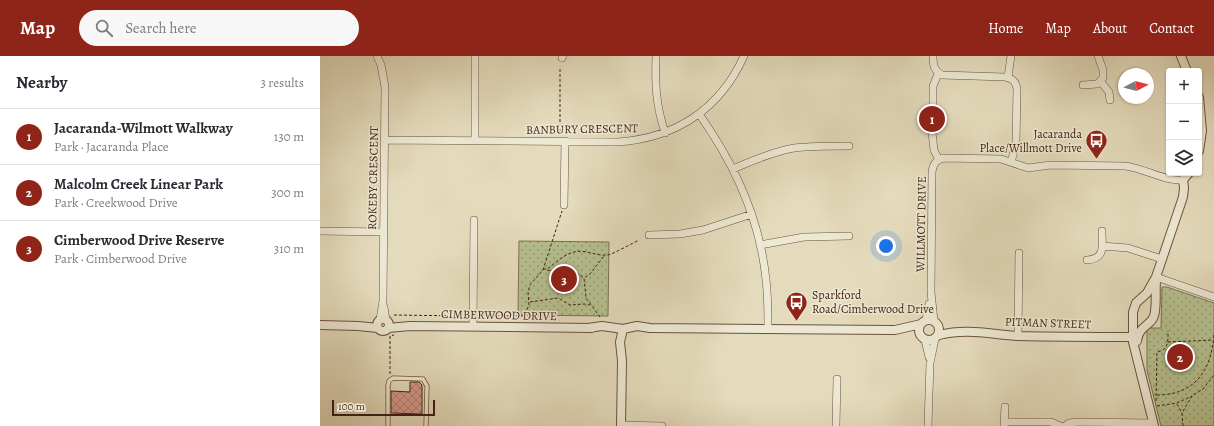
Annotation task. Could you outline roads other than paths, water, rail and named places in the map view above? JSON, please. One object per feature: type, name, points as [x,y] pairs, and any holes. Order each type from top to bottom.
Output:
[{"type":"street","name":"ROKEBY CRESCENT","points":[[377,56],[381,64],[385,87],[383,301],[385,322]]},
{"type":"street","points":[[475,56],[475,140]]},
{"type":"street","points":[[656,56],[656,101],[665,133]]},
{"type":"street","name":"BANBURY CRESCENT","points":[[384,140],[632,141],[665,133],[681,126],[699,114],[716,99],[731,80],[744,56]]},
{"type":"street","points":[[933,56],[934,68],[938,74],[947,76],[1008,77],[1013,80],[1017,89],[1016,144],[1011,162]]},
{"type":"street","points":[[1008,77],[1011,56]]},
{"type":"street","points":[[1083,85],[1095,85],[1101,82],[1104,73],[1098,56]]},
{"type":"street","points":[[1181,56],[1186,68]]},
{"type":"street","points":[[933,108],[933,86],[938,74]]},
{"type":"street","points":[[1101,82],[1109,92],[1110,100]]},
{"type":"street","points":[[699,114],[733,169],[752,214],[760,245],[766,279],[768,329]]},
{"type":"street","points":[[932,132],[932,145],[939,160],[945,158],[1001,159],[1028,168],[1051,165],[1125,166],[1161,176],[1176,183],[1190,181],[1192,176]]},
{"type":"street","points":[[564,205],[565,141]]},
{"type":"street","points":[[733,169],[768,155],[794,148],[849,146]]},
{"type":"street","name":"WILLMOTT DRIVE","points":[[930,323],[932,172],[934,164],[939,160]]},
{"type":"street","points":[[1066,426],[1078,422],[1154,425],[1136,349],[1134,306],[1147,293],[1156,277],[1183,197],[1183,182],[1187,176]]},
{"type":"street","points":[[649,235],[680,234],[703,230],[752,214]]},
{"type":"street","points":[[473,326],[474,220]]},
{"type":"street","points":[[1087,260],[1098,257],[1100,254],[1102,246],[1102,231]]},
{"type":"street","points":[[320,232],[384,232]]},
{"type":"street","points":[[760,245],[804,237],[849,236]]},
{"type":"street","points":[[1102,246],[1128,248],[1162,259]]},
{"type":"street","points":[[1018,336],[1019,253]]},
{"type":"street","points":[[1156,277],[1214,297]]},
{"type":"street","points":[[1135,337],[1154,316],[1156,277]]},
{"type":"street","name":"CIMBERWOOD DRIVE","points":[[320,325],[358,326],[385,322],[410,326],[588,328],[608,326],[623,332],[637,326],[650,328],[895,330],[930,323]]},
{"type":"street","points":[[928,426],[930,363],[940,329],[930,323],[919,331],[930,363]]},
{"type":"street","name":"PITMAN STREET","points":[[930,323],[958,331],[1018,336],[1135,337]]},
{"type":"street","name":"CIMBERWOOD DRIVE","points":[[895,330],[923,339]]},
{"type":"street","name":"PITMAN STREET","points":[[937,337],[958,331]]},
{"type":"street","points":[[623,332],[622,426],[662,426]]},
{"type":"street","points":[[923,339],[932,341],[937,337]]},
{"type":"street","points":[[836,426],[837,379]]},
{"type":"street","points":[[1004,407],[1004,424],[1051,422],[1060,426]]},
{"type":"lane","points":[[388,426],[388,385],[393,378],[423,379],[426,386],[426,426]]},
{"type":"place","name":"Jacaranda-Wilmott Walkway","points":[[932,119]]},
{"type":"place","name":"Jacaranda Place/Willmott Drive","points":[[1097,160]]},
{"type":"place","name":"Cimberwood Drive Reserve","points":[[564,279]]},
{"type":"place","name":"Sparkford Road/Cimberwood Drive","points":[[797,322]]},
{"type":"place","name":"Malcolm Creek Linear Park","points":[[1180,357]]}]
